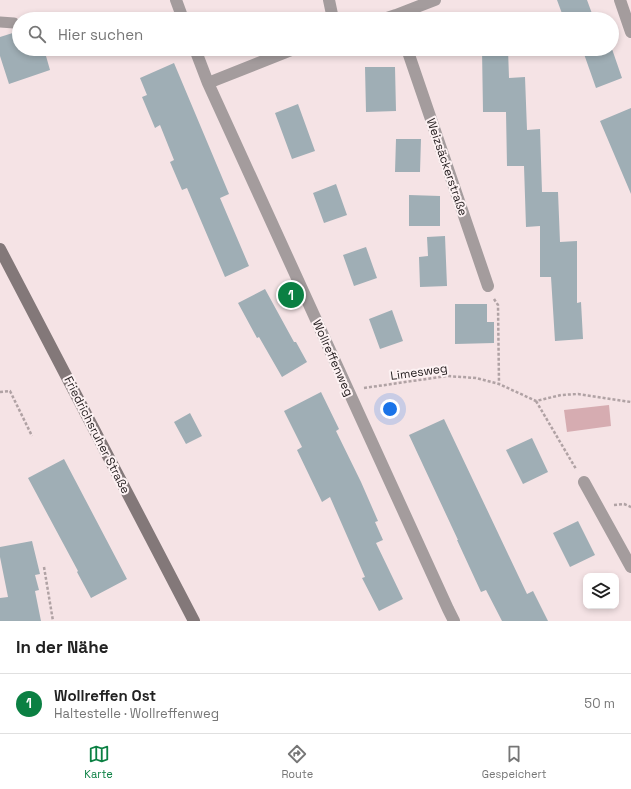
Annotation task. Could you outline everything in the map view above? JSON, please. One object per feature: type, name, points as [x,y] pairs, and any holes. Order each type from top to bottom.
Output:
[{"type":"main road","name":"Friedrichsruher Straße","points":[[0,248],[194,621]]},
{"type":"street","points":[[176,0],[180,12]]},
{"type":"street","points":[[329,0],[332,12]]},
{"type":"street","points":[[408,12],[435,0]]},
{"type":"street","points":[[620,0],[631,32]]},
{"type":"street","name":"Wollreffenweg","points":[[198,56],[208,83],[347,391],[454,621]]},
{"type":"street","points":[[208,83],[276,56]]},
{"type":"street","name":"Weizsäckerstraße","points":[[409,56],[488,286]]},
{"type":"street","points":[[584,482],[631,567]]},
{"type":"lane","points":[[0,22],[12,23]]},
{"type":"path","points":[[488,286],[498,305],[499,384]]},
{"type":"path","name":"Limesweg","points":[[347,391],[448,376],[476,378],[499,384],[536,401]]},
{"type":"path","points":[[0,392],[10,391],[32,436]]},
{"type":"path","points":[[584,482],[536,401],[561,395],[578,394],[631,402]]},
{"type":"path","points":[[44,567],[53,621]]},
{"type":"shaded area","points":[[609,405],[611,426],[567,432],[564,410]]},
{"type":"building","points":[[557,0],[587,0],[591,12],[561,12]]},
{"type":"building","points":[[12,33],[12,56],[46,56],[50,70],[9,84],[0,56],[0,37]]},
{"type":"building","points":[[482,56],[508,56],[509,78],[525,77],[527,130],[540,129],[542,192],[558,192],[560,242],[577,241],[577,303],[581,302],[583,339],[555,341],[551,277],[540,277],[540,226],[526,227],[524,166],[507,166],[506,112],[483,112]]},
{"type":"building","points":[[585,56],[614,56],[622,78],[596,88]]},
{"type":"building","points":[[174,63],[229,194],[220,198],[249,266],[225,277],[187,188],[182,190],[170,162],[174,160],[160,125],[155,128],[142,97],[147,95],[140,78]]},
{"type":"building","points":[[365,67],[395,67],[396,111],[366,112]]},
{"type":"building","points":[[298,104],[315,151],[292,159],[275,113]]},
{"type":"building","points":[[631,108],[631,194],[600,121]]},
{"type":"building","points":[[396,139],[421,139],[420,172],[395,172]]},
{"type":"building","points":[[336,184],[347,215],[324,223],[313,193]]},
{"type":"building","points":[[409,195],[440,196],[440,226],[409,226]]},
{"type":"building","points":[[445,236],[447,286],[420,287],[419,257],[428,256],[427,237]]},
{"type":"building","points":[[366,247],[377,278],[354,286],[343,255]]},
{"type":"building","points":[[265,289],[294,342],[296,342],[307,362],[282,377],[259,337],[257,338],[238,303]]},
{"type":"building","points":[[455,304],[487,304],[487,322],[494,322],[494,343],[455,344]]},
{"type":"building","points":[[392,310],[403,341],[380,349],[369,319]]},
{"type":"building","points":[[321,392],[339,429],[336,431],[378,521],[375,522],[383,540],[376,543],[403,599],[379,611],[362,578],[365,577],[330,497],[322,502],[297,450],[302,447],[284,411]]},
{"type":"building","points":[[190,413],[202,436],[186,444],[174,422]]},
{"type":"building","points":[[444,419],[527,594],[533,591],[548,621],[502,621],[486,590],[481,592],[409,435]]},
{"type":"building","points":[[532,438],[548,472],[523,484],[506,450]]},
{"type":"building","points":[[64,459],[127,579],[91,598],[28,478]]},
{"type":"building","points":[[578,521],[595,555],[570,567],[553,533]]},
{"type":"building","points":[[32,541],[40,574],[35,575],[39,590],[35,591],[41,621],[0,621],[0,598],[8,597],[0,557],[0,547]]},
{"type":"place","name":"Wollreffen Ost","points":[[291,295]]}]
